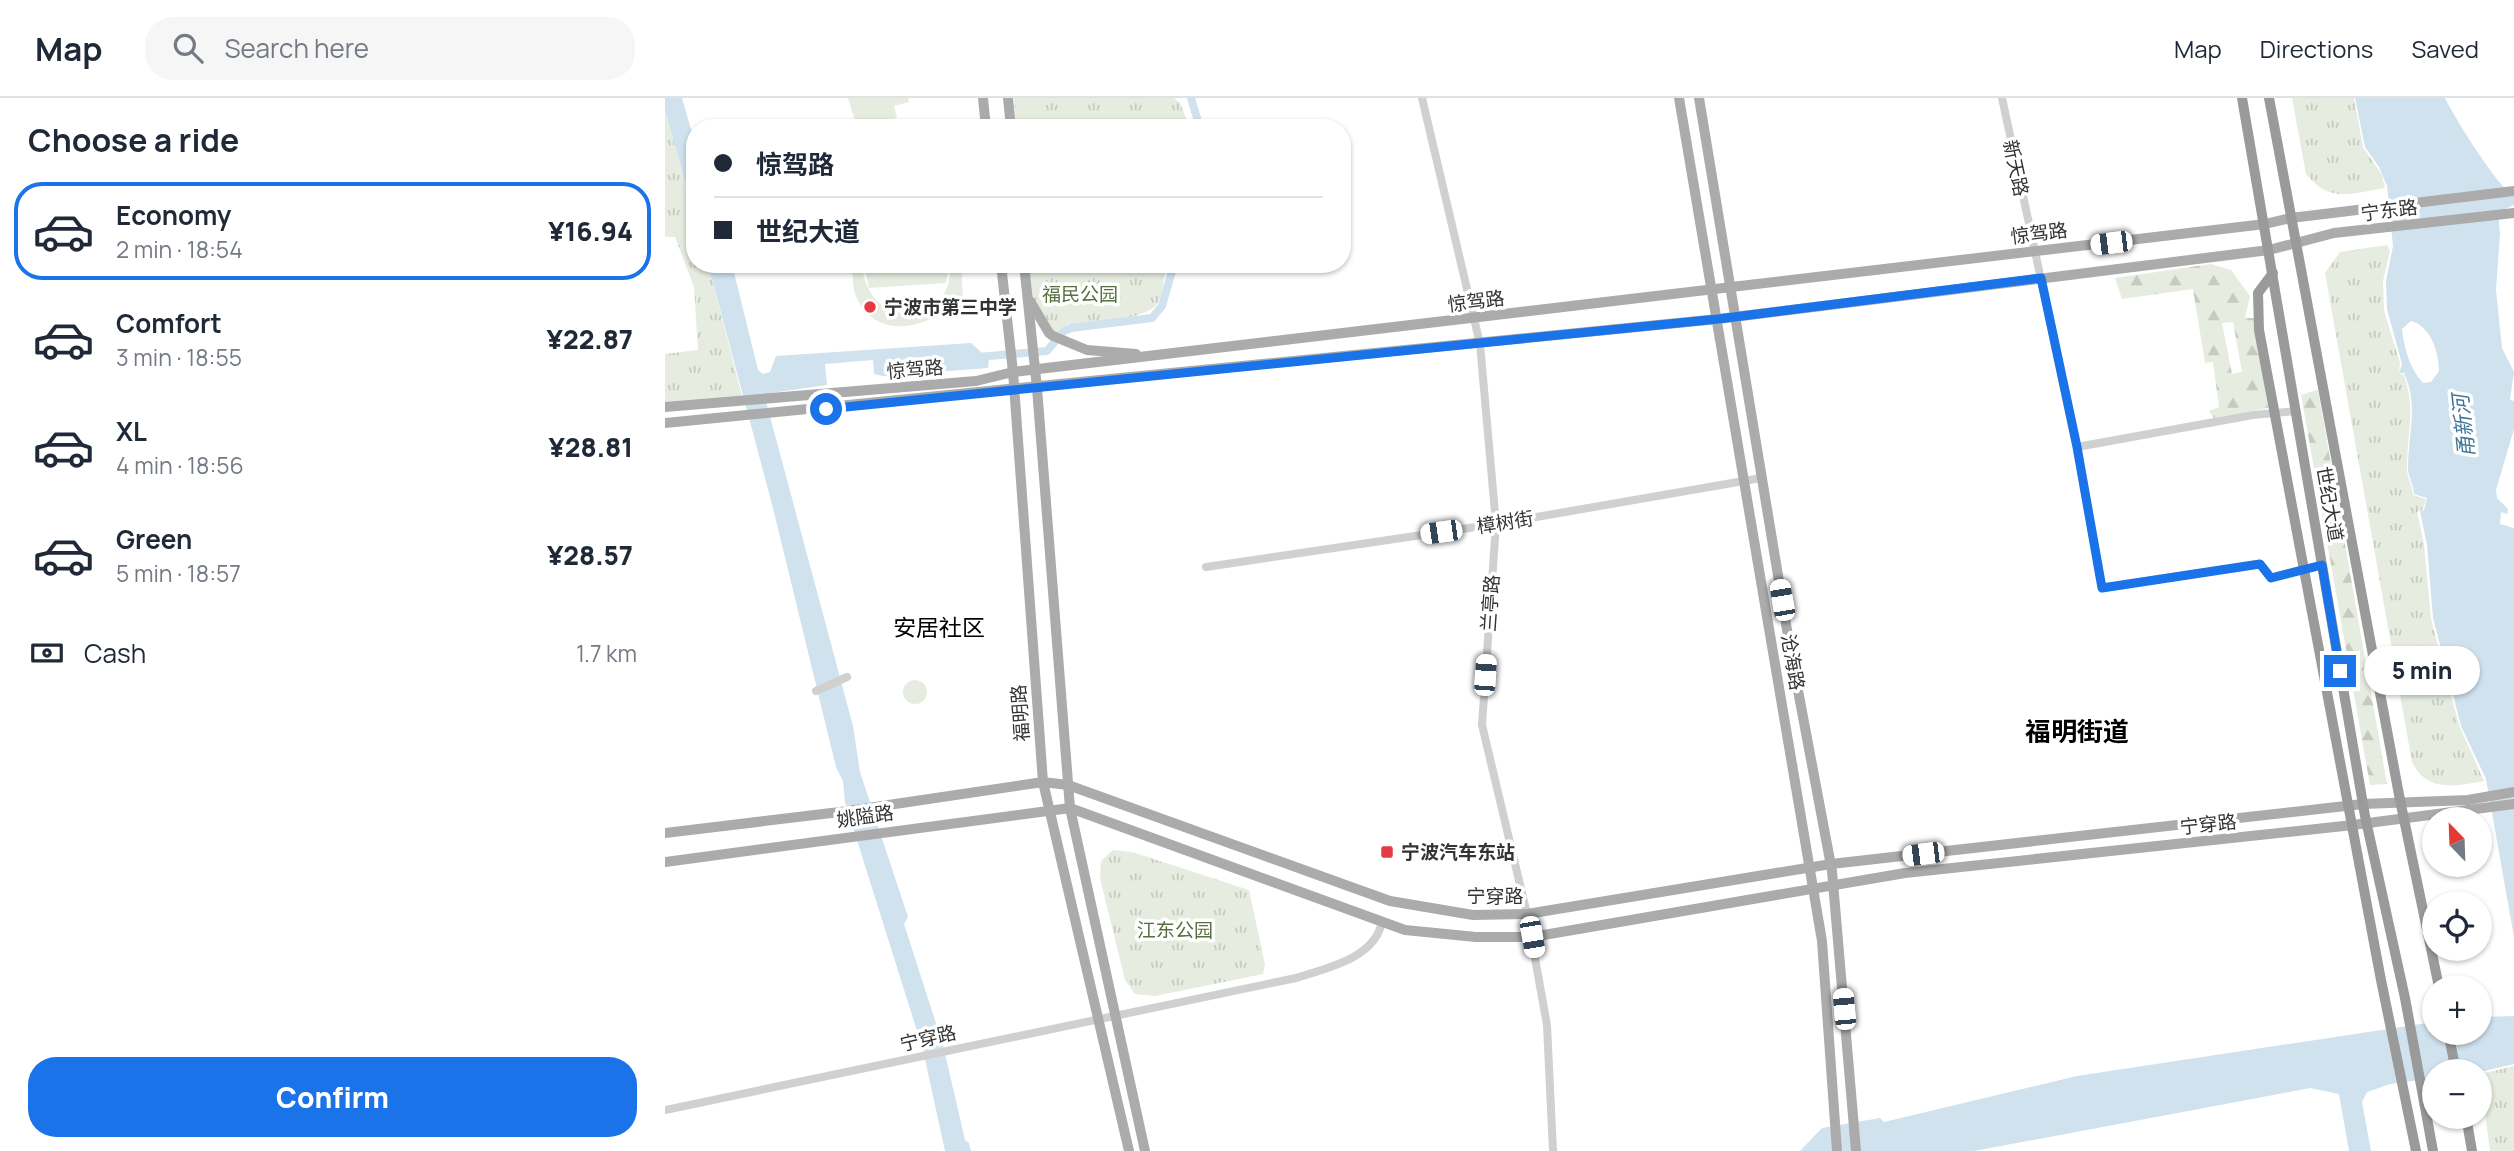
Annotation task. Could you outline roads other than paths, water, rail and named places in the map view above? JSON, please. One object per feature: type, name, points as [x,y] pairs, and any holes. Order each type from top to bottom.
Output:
[{"type":"highway","name":"世纪大道","points":[[2242,98],[2363,804],[2405,998],[2433,1151]]},
{"type":"highway","name":"世纪大道","points":[[2269,98],[2400,800],[2436,975]]},
{"type":"highway","points":[[2273,274],[2258,293],[2259,330],[2416,1151]]},
{"type":"highway","points":[[2468,1129],[2472,1151]]},
{"type":"main road","points":[[983,98],[985,119]]},
{"type":"main road","points":[[1007,98],[1009,119]]},
{"type":"main road","name":"沧海路","points":[[1679,98],[1822,941],[1837,1151]]},
{"type":"main road","name":"沧海路","points":[[1699,98],[1761,478],[1831,864],[1856,1151]]},
{"type":"main road","name":"宁东路","points":[[2291,218],[2514,191]]},
{"type":"main road","name":"宁东路","points":[[2269,250],[2334,233],[2514,213]]},
{"type":"main road","name":"惊驾路","points":[[665,407],[975,381],[1035,369],[2033,252],[2265,224],[2291,218]]},
{"type":"main road","name":"惊驾路","points":[[665,424],[1718,319],[2269,250]]},
{"type":"main road","name":"福明路","points":[[1002,273],[1015,390],[1043,782],[1129,1151]]},
{"type":"main road","points":[[1025,273],[1037,388],[1070,807],[1145,1151]]},
{"type":"main road","points":[[1027,295],[1049,333],[1053,335],[1087,350],[1157,355]]},
{"type":"main road","name":"姚隘路","points":[[665,833],[878,807],[1043,782],[1068,785]]},
{"type":"main road","name":"宁穿路","points":[[1068,785],[1390,901],[1472,915],[1527,914],[1831,864],[2400,800],[2468,800],[2514,792]]},
{"type":"main road","name":"宁穿路","points":[[1070,807],[1405,930],[1532,937],[1833,883],[1905,873],[2353,825],[2514,804]]},
{"type":"main road","name":"姚隘路","points":[[665,862],[1070,807]]},
{"type":"street","name":"兰亭路","points":[[1422,98],[1477,318],[1496,524],[1482,725],[1532,937],[1547,1025],[1553,1151]]},
{"type":"street","name":"新天路","points":[[2002,98],[2077,447],[2102,588],[2260,564],[2271,578],[2322,565]]},
{"type":"street","points":[[2077,447],[2296,411]]},
{"type":"street","name":"樟树街","points":[[1206,567],[1496,524],[1761,478]]},
{"type":"street","points":[[816,691],[847,677]]},
{"type":"street","name":"宁穿路","points":[[665,1110],[1296,978],[1328,967],[1370,946],[1380,935],[1382,921]]},
{"type":"water","points":[[665,98],[682,98],[688,119],[686,185],[665,110]]},
{"type":"water","name":"甬新河","points":[[2355,98],[2445,98],[2488,167],[2514,196],[2514,205],[2498,212],[2500,233],[2496,290],[2502,348],[2514,372],[2510,400],[2514,401],[2514,429],[2496,490],[2497,498],[2508,509],[2507,514],[2501,512],[2500,524],[2514,528],[2514,937],[2486,779],[2461,726],[2433,618],[2427,545],[2420,511],[2424,510],[2427,498],[2414,494],[2409,475],[2411,397],[2404,373],[2399,373],[2402,364],[2387,309],[2386,281],[2393,246],[2387,186],[2379,167],[2365,147]],"holes":[[[2411,321],[2424,328],[2432,341],[2439,371],[2431,382],[2423,383],[2408,358],[2402,329]]]},
{"type":"water","points":[[710,273],[734,273],[758,370],[763,374],[770,372],[776,356],[971,343],[989,359],[988,368],[883,376],[874,374],[873,360],[825,364],[827,385],[764,394],[853,726],[860,772],[908,917],[904,924],[943,1045],[965,1140],[971,1151],[945,1151],[923,1050],[845,802],[843,781],[836,767],[773,508]]},
{"type":"water","points":[[2514,1016],[2514,1064],[2492,1069],[2492,1059],[2422,1059],[2422,1080],[2390,1084],[2367,1092],[2362,1102],[2371,1151],[2349,1151],[2339,1094],[2310,1088],[1974,1151],[1800,1151],[1822,1128],[1880,1118],[1884,1122],[2077,1076],[2422,1024],[2422,1045],[2492,1045],[2492,1017]]},
{"type":"waterway","points":[[1191,98],[1197,119]]},
{"type":"waterway","points":[[978,357],[1047,351],[1064,331],[1071,328],[1152,318],[1162,306],[1171,273]]},
{"type":"place","name":"宁波市第三中学","points":[[870,307]]},
{"type":"place","name":"宁波汽车东站","points":[[1387,852]]},
{"type":"district","name":"安居社区","points":[[939,628]]},
{"type":"district","name":"福明街道","points":[[2077,732]]},
{"type":"park label","name":"福民公园","points":[[1080,294]]},
{"type":"park label","name":"江东公园","points":[[1175,930]]}]
